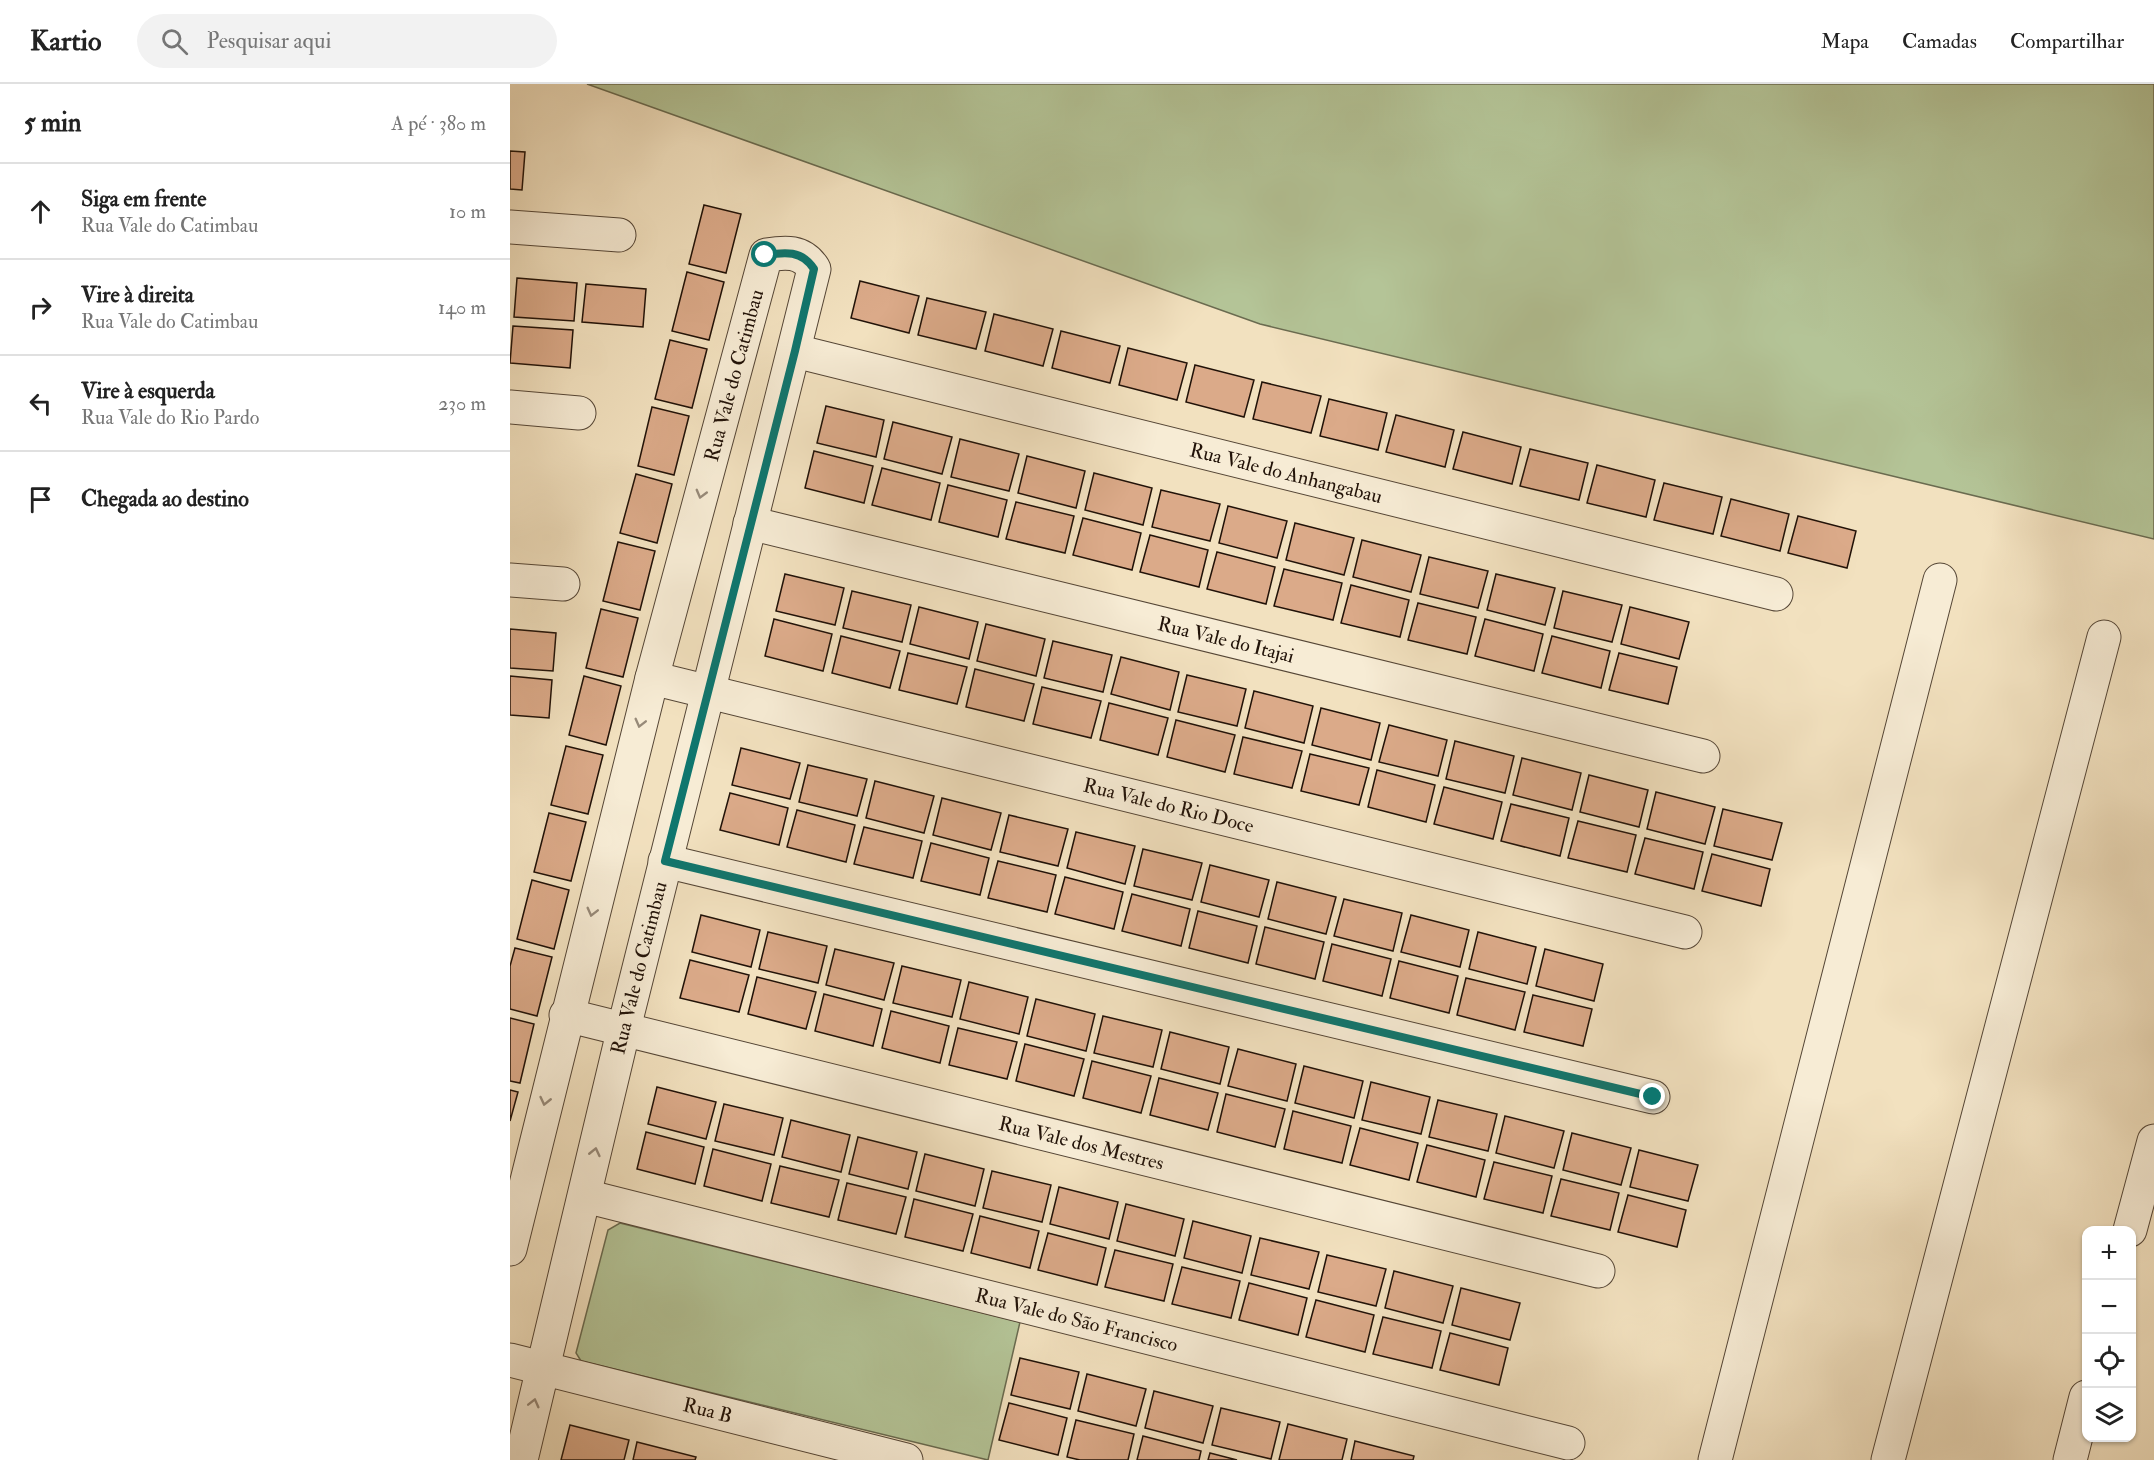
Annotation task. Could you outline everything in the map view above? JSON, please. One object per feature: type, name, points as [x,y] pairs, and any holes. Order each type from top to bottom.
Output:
[{"type":"street","points":[[510,227],[619,235]]},
{"type":"street","name":"Rua Vale do Catimbau","points":[[510,1249],[566,1015],[652,678],[765,255],[791,252],[809,261],[814,269],[665,861],[520,1460]]},
{"type":"street","name":"Rua Vale do Anhangabau","points":[[795,351],[1776,594]]},
{"type":"street","points":[[510,407],[579,413]]},
{"type":"street","name":"Rua Vale do Itajai","points":[[750,523],[1703,756]]},
{"type":"street","points":[[510,580],[563,584]]},
{"type":"street","points":[[1715,1460],[1940,580]]},
{"type":"street","points":[[1888,1460],[2104,637]]},
{"type":"street","name":"Rua Vale do Rio Doce","points":[[652,678],[1685,932]]},
{"type":"street","points":[[665,861],[1653,1097]]},
{"type":"street","name":"Rua Vale dos Mestres","points":[[566,1015],[1598,1271]]},
{"type":"street","points":[[2131,1226],[2154,1141]]},
{"type":"street","name":"Rua Vale do São Francisco","points":[[585,1196],[1568,1443]]},
{"type":"street","name":"Rua B","points":[[510,1360],[906,1460]]},
{"type":"street","points":[[2070,1460],[2082,1413]]},
{"type":"green space","points":[[587,84],[2154,84],[2154,539],[1260,324]]},
{"type":"green space","points":[[620,1223],[1020,1322],[988,1460],[581,1361],[576,1353],[608,1230]]},
{"type":"building","points":[[510,151],[525,152],[522,190],[510,189]]},
{"type":"building","points":[[704,205],[741,214],[726,273],[689,264]]},
{"type":"building","points":[[687,272],[724,282],[709,340],[672,331]]},
{"type":"building","points":[[517,278],[577,283],[574,321],[514,317]]},
{"type":"building","points":[[860,281],[919,296],[909,333],[851,318]]},
{"type":"building","points":[[586,284],[646,289],[643,327],[582,322]]},
{"type":"building","points":[[927,298],[986,312],[976,349],[918,335]]},
{"type":"building","points":[[994,314],[1053,329],[1043,366],[985,351]]},
{"type":"building","points":[[513,326],[573,330],[570,368],[510,363]]},
{"type":"building","points":[[1061,331],[1120,346],[1110,383],[1052,368]]},
{"type":"building","points":[[670,340],[707,349],[692,408],[655,399]]},
{"type":"building","points":[[1128,348],[1187,363],[1177,400],[1119,385]]},
{"type":"building","points":[[1195,365],[1254,380],[1244,417],[1186,402]]},
{"type":"building","points":[[1262,382],[1321,396],[1311,433],[1253,419]]},
{"type":"building","points":[[1329,399],[1387,413],[1378,450],[1320,436]]},
{"type":"building","points":[[826,406],[884,420],[876,457],[817,443]]},
{"type":"building","points":[[652,407],[689,416],[674,475],[638,466]]},
{"type":"building","points":[[1396,415],[1454,430],[1445,467],[1386,452]]},
{"type":"building","points":[[893,422],[952,437],[942,474],[884,459]]},
{"type":"building","points":[[1463,432],[1521,447],[1512,484],[1453,469]]},
{"type":"building","points":[[960,439],[1019,454],[1009,491],[951,477]]},
{"type":"building","points":[[1530,449],[1588,463],[1579,500],[1520,486]]},
{"type":"building","points":[[814,451],[873,466],[864,503],[805,488]]},
{"type":"building","points":[[1027,456],[1085,471],[1076,508],[1018,493]]},
{"type":"building","points":[[1597,465],[1655,480],[1646,517],[1587,503]]},
{"type":"building","points":[[882,468],[940,483],[931,520],[872,505]]},
{"type":"building","points":[[1094,473],[1152,488],[1143,525],[1085,510]]},
{"type":"building","points":[[636,474],[672,484],[657,543],[620,533]]},
{"type":"building","points":[[1664,483],[1722,497],[1713,534],[1654,520]]},
{"type":"building","points":[[948,485],[1007,500],[998,537],[939,522]]},
{"type":"building","points":[[1161,490],[1220,504],[1210,541],[1152,527]]},
{"type":"building","points":[[1731,499],[1789,514],[1780,551],[1721,536]]},
{"type":"building","points":[[1016,502],[1074,516],[1065,553],[1006,539]]},
{"type":"building","points":[[1228,506],[1287,521],[1277,558],[1219,543]]},
{"type":"building","points":[[1798,516],[1856,531],[1847,568],[1788,553]]},
{"type":"building","points":[[1083,518],[1141,533],[1132,570],[1073,555]]},
{"type":"building","points":[[1295,523],[1354,538],[1344,575],[1286,560]]},
{"type":"building","points":[[1150,535],[1208,550],[1199,587],[1140,572]]},
{"type":"building","points":[[1362,540],[1421,555],[1411,592],[1353,577]]},
{"type":"building","points":[[618,542],[655,551],[640,610],[603,601]]},
{"type":"building","points":[[1217,552],[1275,567],[1266,604],[1207,589]]},
{"type":"building","points":[[1429,557],[1488,571],[1478,608],[1420,594]]},
{"type":"building","points":[[1284,569],[1342,583],[1333,620],[1274,606]]},
{"type":"building","points":[[785,574],[844,588],[835,625],[776,611]]},
{"type":"building","points":[[1496,574],[1555,588],[1545,625],[1487,610]]},
{"type":"building","points":[[1351,585],[1409,600],[1400,637],[1341,623]]},
{"type":"building","points":[[852,591],[911,605],[902,642],[843,628]]},
{"type":"building","points":[[1563,591],[1622,605],[1612,642],[1554,628]]},
{"type":"building","points":[[1418,603],[1476,617],[1467,654],[1408,640]]},
{"type":"building","points":[[919,607],[978,622],[969,659],[910,644]]},
{"type":"building","points":[[1630,607],[1689,622],[1679,659],[1621,644]]},
{"type":"building","points":[[601,609],[638,618],[623,677],[586,668]]},
{"type":"building","points":[[774,619],[832,634],[823,671],[765,656]]},
{"type":"building","points":[[1485,619],[1543,634],[1534,671],[1475,656]]},
{"type":"building","points":[[986,624],[1045,639],[1036,676],[977,661]]},
{"type":"building","points":[[510,629],[556,633],[553,671],[510,668]]},
{"type":"building","points":[[841,636],[900,651],[890,688],[832,673]]},
{"type":"building","points":[[1552,636],[1610,651],[1601,688],[1542,673]]},
{"type":"building","points":[[1053,641],[1112,655],[1103,692],[1044,678]]},
{"type":"building","points":[[908,653],[967,667],[957,704],[899,690]]},
{"type":"building","points":[[1619,653],[1677,667],[1668,704],[1609,690]]},
{"type":"building","points":[[1121,657],[1179,672],[1170,710],[1111,694]]},
{"type":"building","points":[[975,669],[1034,684],[1024,721],[966,707]]},
{"type":"building","points":[[1187,675],[1246,689],[1237,726],[1178,712]]},
{"type":"building","points":[[510,676],[552,680],[549,718],[510,715]]},
{"type":"building","points":[[584,676],[621,686],[606,745],[569,735]]},
{"type":"building","points":[[1042,687],[1101,701],[1091,738],[1033,724]]},
{"type":"building","points":[[1254,691],[1313,706],[1304,743],[1245,728]]},
{"type":"building","points":[[1109,703],[1168,718],[1158,755],[1100,740]]},
{"type":"building","points":[[1321,708],[1380,723],[1371,760],[1312,745]]},
{"type":"building","points":[[1176,720],[1235,735],[1225,772],[1167,757]]},
{"type":"building","points":[[1389,725],[1447,740],[1438,776],[1379,762]]},
{"type":"building","points":[[1243,737],[1302,751],[1292,788],[1234,774]]},
{"type":"building","points":[[1455,741],[1514,756],[1505,793],[1446,779]]},
{"type":"building","points":[[566,746],[603,755],[588,814],[551,805]]},
{"type":"building","points":[[741,748],[800,763],[790,799],[732,785]]},
{"type":"building","points":[[1310,754],[1369,768],[1359,805],[1301,791]]},
{"type":"building","points":[[1522,758],[1581,773],[1572,810],[1513,795]]},
{"type":"building","points":[[808,765],[867,779],[857,816],[799,802]]},
{"type":"building","points":[[1377,770],[1435,785],[1426,822],[1368,807]]},
{"type":"building","points":[[1589,775],[1648,790],[1639,827],[1580,812]]},
{"type":"building","points":[[875,781],[934,796],[924,833],[866,818]]},
{"type":"building","points":[[1444,787],[1502,802],[1493,839],[1434,824]]},
{"type":"building","points":[[1656,792],[1715,807],[1705,844],[1647,829]]},
{"type":"building","points":[[730,793],[788,808],[779,845],[720,830]]},
{"type":"building","points":[[942,798],[1001,813],[991,850],[933,835]]},
{"type":"building","points":[[1511,804],[1569,818],[1560,856],[1501,841]]},
{"type":"building","points":[[1723,809],[1782,823],[1772,860],[1714,846]]},
{"type":"building","points":[[797,810],[855,825],[846,862],[787,847]]},
{"type":"building","points":[[549,813],[586,822],[571,881],[534,872]]},
{"type":"building","points":[[1009,815],[1068,829],[1058,866],[1000,852]]},
{"type":"building","points":[[1578,821],[1636,835],[1627,872],[1568,858]]},
{"type":"building","points":[[864,827],[922,841],[913,878],[854,864]]},
{"type":"building","points":[[1076,832],[1135,846],[1125,884],[1067,868]]},
{"type":"building","points":[[1645,838],[1703,852],[1694,889],[1635,874]]},
{"type":"building","points":[[931,843],[989,858],[980,895],[921,881]]},
{"type":"building","points":[[1143,849],[1202,863],[1192,900],[1134,886]]},
{"type":"building","points":[[1712,854],[1770,869],[1761,906],[1702,891]]},
{"type":"building","points":[[998,861],[1056,875],[1047,912],[988,898]]},
{"type":"building","points":[[1210,865],[1269,880],[1259,917],[1201,902]]},
{"type":"building","points":[[1065,877],[1123,892],[1114,929],[1055,914]]},
{"type":"building","points":[[532,880],[569,890],[554,949],[517,939]]},
{"type":"building","points":[[1277,882],[1336,897],[1326,934],[1268,919]]},
{"type":"building","points":[[1132,894],[1190,909],[1181,946],[1122,931]]},
{"type":"building","points":[[1344,899],[1402,913],[1393,951],[1334,936]]},
{"type":"building","points":[[1198,911],[1257,926],[1248,963],[1189,948]]},
{"type":"building","points":[[701,915],[760,930],[751,967],[692,952]]},
{"type":"building","points":[[1411,915],[1469,930],[1460,967],[1401,952]]},
{"type":"building","points":[[1265,927],[1324,942],[1315,979],[1256,964]]},
{"type":"building","points":[[768,932],[827,946],[818,983],[759,969]]},
{"type":"building","points":[[1478,932],[1536,947],[1527,984],[1469,969]]},
{"type":"building","points":[[1332,944],[1391,959],[1382,996],[1323,981]]},
{"type":"building","points":[[515,948],[552,957],[537,1016],[510,1009],[510,966]]},
{"type":"building","points":[[835,949],[894,963],[884,1000],[826,985]]},
{"type":"building","points":[[1545,949],[1603,964],[1594,1001],[1536,986]]},
{"type":"building","points":[[690,960],[749,975],[739,1012],[680,998]]},
{"type":"building","points":[[1399,961],[1458,976],[1449,1013],[1390,998]]},
{"type":"building","points":[[902,966],[961,980],[952,1017],[893,1003]]},
{"type":"building","points":[[757,977],[816,992],[806,1029],[748,1014]]},
{"type":"building","points":[[1466,978],[1525,992],[1515,1030],[1457,1015]]},
{"type":"building","points":[[969,982],[1028,997],[1019,1034],[960,1019]]},
{"type":"building","points":[[824,994],[882,1009],[873,1046],[815,1031]]},
{"type":"building","points":[[1533,995],[1592,1009],[1583,1046],[1524,1032]]},
{"type":"building","points":[[1036,999],[1095,1014],[1086,1051],[1027,1036]]},
{"type":"building","points":[[891,1011],[949,1026],[940,1063],[882,1048]]},
{"type":"building","points":[[1103,1016],[1162,1030],[1153,1067],[1094,1053]]},
{"type":"building","points":[[510,1018],[534,1024],[520,1083],[510,1081]]},
{"type":"building","points":[[958,1028],[1017,1042],[1007,1079],[949,1065]]},
{"type":"building","points":[[1170,1032],[1229,1047],[1220,1084],[1161,1069]]},
{"type":"building","points":[[1025,1044],[1084,1059],[1074,1096],[1016,1081]]},
{"type":"building","points":[[1238,1049],[1296,1064],[1287,1101],[1228,1086]]},
{"type":"building","points":[[1092,1061],[1151,1076],[1141,1113],[1083,1098]]},
{"type":"building","points":[[1304,1066],[1363,1081],[1354,1118],[1295,1103]]},
{"type":"building","points":[[1159,1078],[1218,1093],[1208,1130],[1150,1115]]},
{"type":"building","points":[[1371,1082],[1430,1097],[1421,1134],[1362,1120]]},
{"type":"building","points":[[657,1087],[716,1102],[706,1139],[648,1124]]},
{"type":"building","points":[[510,1090],[518,1092],[510,1121]]},
{"type":"building","points":[[1226,1094],[1285,1109],[1275,1147],[1217,1132]]},
{"type":"building","points":[[1438,1100],[1497,1114],[1488,1151],[1429,1137]]},
{"type":"building","points":[[724,1104],[783,1118],[774,1155],[715,1141]]},
{"type":"building","points":[[1293,1111],[1351,1126],[1342,1163],[1284,1149]]},
{"type":"building","points":[[1505,1116],[1564,1131],[1554,1168],[1496,1153]]},
{"type":"building","points":[[791,1120],[850,1135],[841,1172],[782,1157]]},
{"type":"building","points":[[1360,1128],[1418,1143],[1409,1180],[1350,1165]]},
{"type":"building","points":[[646,1132],[704,1147],[695,1184],[637,1169]]},
{"type":"building","points":[[1572,1133],[1631,1148],[1621,1185],[1563,1170]]},
{"type":"building","points":[[858,1137],[917,1152],[908,1189],[849,1174]]},
{"type":"building","points":[[1427,1145],[1485,1160],[1476,1197],[1417,1182]]},
{"type":"building","points":[[713,1149],[771,1164],[762,1201],[704,1186]]},
{"type":"building","points":[[1639,1150],[1698,1165],[1688,1201],[1630,1187]]},
{"type":"building","points":[[925,1154],[984,1169],[975,1206],[916,1191]]},
{"type":"building","points":[[1494,1162],[1552,1176],[1543,1213],[1484,1199]]},
{"type":"building","points":[[780,1166],[839,1180],[829,1217],[771,1203]]},
{"type":"building","points":[[992,1171],[1051,1185],[1042,1222],[983,1208]]},
{"type":"building","points":[[1561,1179],[1619,1193],[1610,1230],[1551,1216]]},
{"type":"building","points":[[847,1183],[906,1197],[896,1234],[838,1220]]},
{"type":"building","points":[[1059,1187],[1118,1202],[1109,1239],[1050,1224]]},
{"type":"building","points":[[1628,1195],[1686,1210],[1677,1247],[1618,1232]]},
{"type":"building","points":[[914,1199],[973,1214],[963,1251],[905,1237]]},
{"type":"building","points":[[1126,1204],[1184,1219],[1175,1256],[1117,1241]]},
{"type":"building","points":[[980,1216],[1039,1231],[1030,1268],[971,1253]]},
{"type":"building","points":[[1193,1221],[1251,1236],[1242,1273],[1184,1258]]},
{"type":"building","points":[[1048,1233],[1106,1248],[1097,1285],[1038,1270]]},
{"type":"building","points":[[1260,1238],[1319,1252],[1309,1289],[1251,1275]]},
{"type":"building","points":[[1115,1250],[1173,1264],[1164,1301],[1105,1287]]},
{"type":"building","points":[[1327,1255],[1386,1269],[1376,1306],[1318,1292]]},
{"type":"building","points":[[1182,1267],[1240,1281],[1231,1318],[1172,1304]]},
{"type":"building","points":[[1394,1271],[1453,1286],[1443,1323],[1385,1308]]},
{"type":"building","points":[[1249,1283],[1307,1298],[1298,1335],[1239,1320]]},
{"type":"building","points":[[1461,1288],[1520,1303],[1510,1340],[1452,1325]]},
{"type":"building","points":[[1316,1300],[1374,1315],[1365,1352],[1306,1337]]},
{"type":"building","points":[[1383,1317],[1441,1331],[1432,1368],[1373,1354]]},
{"type":"building","points":[[1450,1333],[1508,1348],[1499,1385],[1440,1370]]},
{"type":"building","points":[[1020,1358],[1079,1372],[1070,1409],[1011,1395]]},
{"type":"building","points":[[1087,1374],[1146,1389],[1136,1426],[1078,1411]]},
{"type":"building","points":[[1154,1391],[1213,1406],[1203,1443],[1145,1428]]},
{"type":"building","points":[[1009,1403],[1067,1418],[1058,1455],[999,1440]]},
{"type":"building","points":[[1221,1408],[1280,1422],[1271,1459],[1212,1445]]},
{"type":"building","points":[[1076,1420],[1134,1434],[1128,1460],[1080,1460],[1067,1457]]},
{"type":"building","points":[[1288,1424],[1347,1439],[1342,1460],[1279,1460]]},
{"type":"building","points":[[570,1425],[629,1440],[624,1460],[561,1460]]},
{"type":"building","points":[[1143,1436],[1201,1451],[1199,1460],[1137,1460]]},
{"type":"building","points":[[1355,1441],[1414,1456],[1413,1460],[1351,1460]]},
{"type":"building","points":[[637,1442],[696,1457],[695,1460],[633,1460]]},
{"type":"building","points":[[1210,1453],[1237,1460],[1208,1460]]},
{"type":"route","points":[[765,255],[791,252],[809,261],[814,269],[665,861],[1653,1097]]}]
